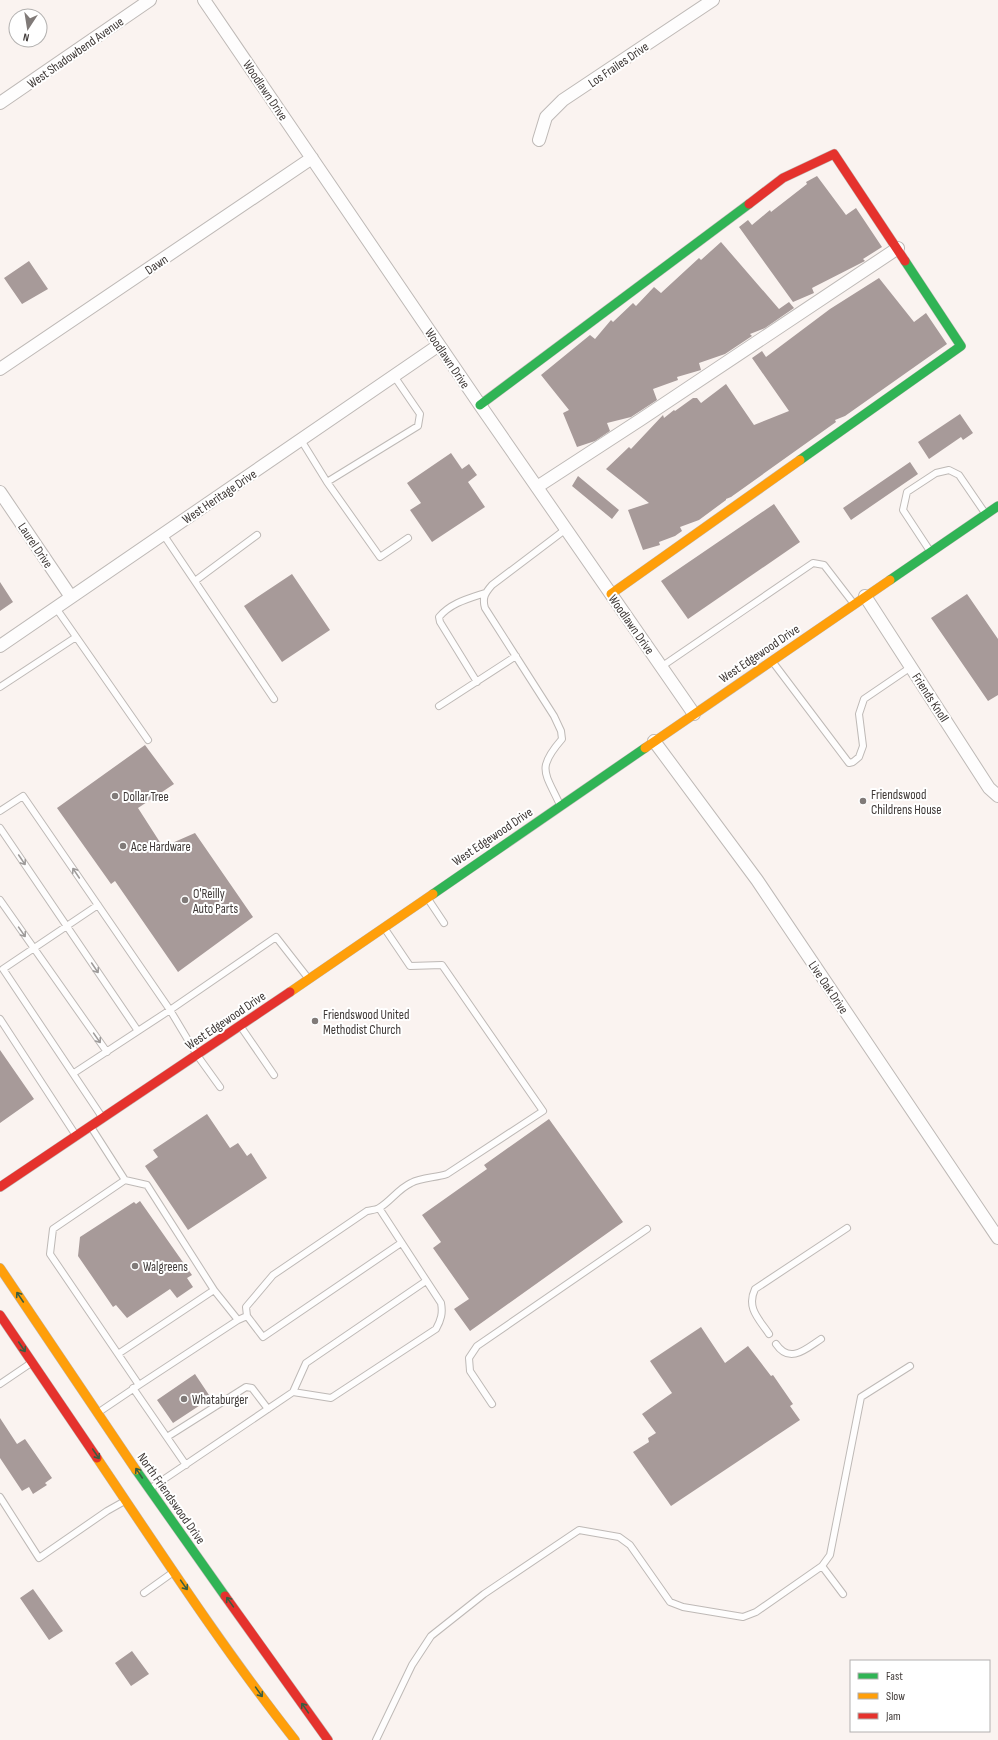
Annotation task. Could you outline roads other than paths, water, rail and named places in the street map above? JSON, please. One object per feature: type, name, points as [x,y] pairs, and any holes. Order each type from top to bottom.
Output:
[{"type":"main road","points":[[480,405],[783,178],[834,154],[898,248],[961,346],[611,594]]},
{"type":"main road","name":"West Edgewood Drive","points":[[0,1187],[240,1026],[384,927],[426,896],[998,506]]},
{"type":"main road","name":"North Friendswood Drive","points":[[0,1268],[149,1488],[328,1740]]},
{"type":"main road","points":[[0,1315],[32,1362],[132,1497],[174,1572],[268,1706],[295,1740]]},
{"type":"main road","points":[[132,1497],[149,1488]]},
{"type":"street","name":"West Shadowbend Avenue","points":[[0,103],[150,0]]},
{"type":"street","name":"Woodlawn Drive","points":[[204,0],[480,405],[694,714]]},
{"type":"street","name":"Los Frailes Drive","points":[[539,140],[546,117],[563,100],[713,0]]},
{"type":"street","name":"Dawn","points":[[0,369],[312,158]]},
{"type":"street","points":[[537,487],[898,248]]},
{"type":"street","name":"West Heritage Drive","points":[[0,646],[439,345]]},
{"type":"street","name":"Laurel Drive","points":[[0,492],[71,597]]},
{"type":"street","name":"Friends Knoll","points":[[865,596],[989,788],[998,796]]},
{"type":"street","name":"Live Oak Drive","points":[[654,741],[757,880],[998,1238]]},
{"type":"lane","points":[[327,482],[418,426],[420,414],[394,376]]},
{"type":"lane","points":[[301,440],[327,482],[380,557],[408,538]]},
{"type":"lane","points":[[930,552],[904,510],[908,492],[936,473],[949,470],[959,475],[986,514]]},
{"type":"lane","points":[[477,682],[440,622],[439,617],[446,610],[462,600],[485,593],[506,573],[566,529]]},
{"type":"lane","points":[[163,534],[274,699]]},
{"type":"lane","points":[[195,581],[257,535]]},
{"type":"lane","points":[[661,667],[813,563],[824,565],[854,604]]},
{"type":"lane","points":[[485,593],[485,608],[554,716],[561,731],[562,739],[545,761],[545,771],[560,805]]},
{"type":"lane","points":[[56,608],[148,740]]},
{"type":"lane","points":[[0,687],[76,637]]},
{"type":"lane","points":[[439,706],[516,656]]},
{"type":"lane","points":[[772,660],[849,763],[853,762],[859,757],[863,746],[859,714],[864,699],[911,667]]},
{"type":"lane","points":[[0,811],[23,796],[170,1010],[197,1055],[220,1087]]},
{"type":"lane","points":[[0,828],[138,1031]]},
{"type":"lane","points":[[426,896],[444,923]]},
{"type":"lane","points":[[0,900],[107,1052]]},
{"type":"lane","points":[[98,905],[34,948],[1,968],[74,1074],[102,1118]]},
{"type":"lane","points":[[384,927],[410,966],[442,965],[543,1111],[447,1174],[438,1177],[416,1180],[409,1184],[398,1191],[379,1208],[367,1211],[273,1275],[246,1307],[247,1316],[263,1337],[401,1243]]},
{"type":"lane","points":[[74,1074],[276,937],[308,979]]},
{"type":"lane","points":[[0,1019],[76,1136]]},
{"type":"lane","points":[[240,1026],[274,1075]]},
{"type":"lane","points":[[90,1126],[125,1180],[147,1185],[214,1290],[238,1320]]},
{"type":"lane","points":[[125,1180],[53,1229],[50,1254],[140,1385]]},
{"type":"lane","points":[[293,1392],[331,1398],[436,1329],[441,1321],[441,1303],[379,1208]]},
{"type":"lane","points":[[769,1334],[752,1310],[752,1295],[755,1289],[847,1228]]},
{"type":"lane","points":[[492,1404],[470,1371],[469,1358],[477,1346],[647,1229]]},
{"type":"lane","points":[[149,1488],[186,1465],[293,1392],[306,1363],[426,1281]]},
{"type":"lane","points":[[118,1354],[214,1290]]},
{"type":"lane","points":[[98,1413],[133,1388],[140,1385],[238,1320],[247,1316]]},
{"type":"lane","points":[[776,1344],[784,1351],[792,1354],[800,1354],[821,1339]]},
{"type":"lane","points":[[0,1384],[32,1362]]},
{"type":"lane","points":[[376,1740],[412,1665],[431,1636],[484,1594],[579,1530],[619,1537],[630,1545],[670,1602],[683,1607],[743,1617],[756,1612],[822,1566],[830,1555],[861,1397],[910,1366]]},
{"type":"lane","points":[[167,1437],[246,1386],[252,1388],[268,1408]]},
{"type":"lane","points":[[133,1388],[186,1465]]},
{"type":"lane","points":[[0,1497],[40,1558],[107,1511],[132,1497]]},
{"type":"lane","points":[[822,1566],[843,1594]]},
{"type":"lane","points":[[144,1593],[174,1572]]},
{"type":"place","name":"Dollar Tree","points":[[115,796]]},
{"type":"place","name":"Friendswood Childrens House","points":[[863,801]]},
{"type":"place","name":"Ace Hardware","points":[[123,846]]},
{"type":"place","name":"O'Reilly Auto Parts","points":[[185,900]]},
{"type":"place","name":"Friendswood United Methodist Church","points":[[315,1021]]},
{"type":"place","name":"Walgreens","points":[[135,1266]]},
{"type":"place","name":"Whataburger","points":[[184,1399]]}]
